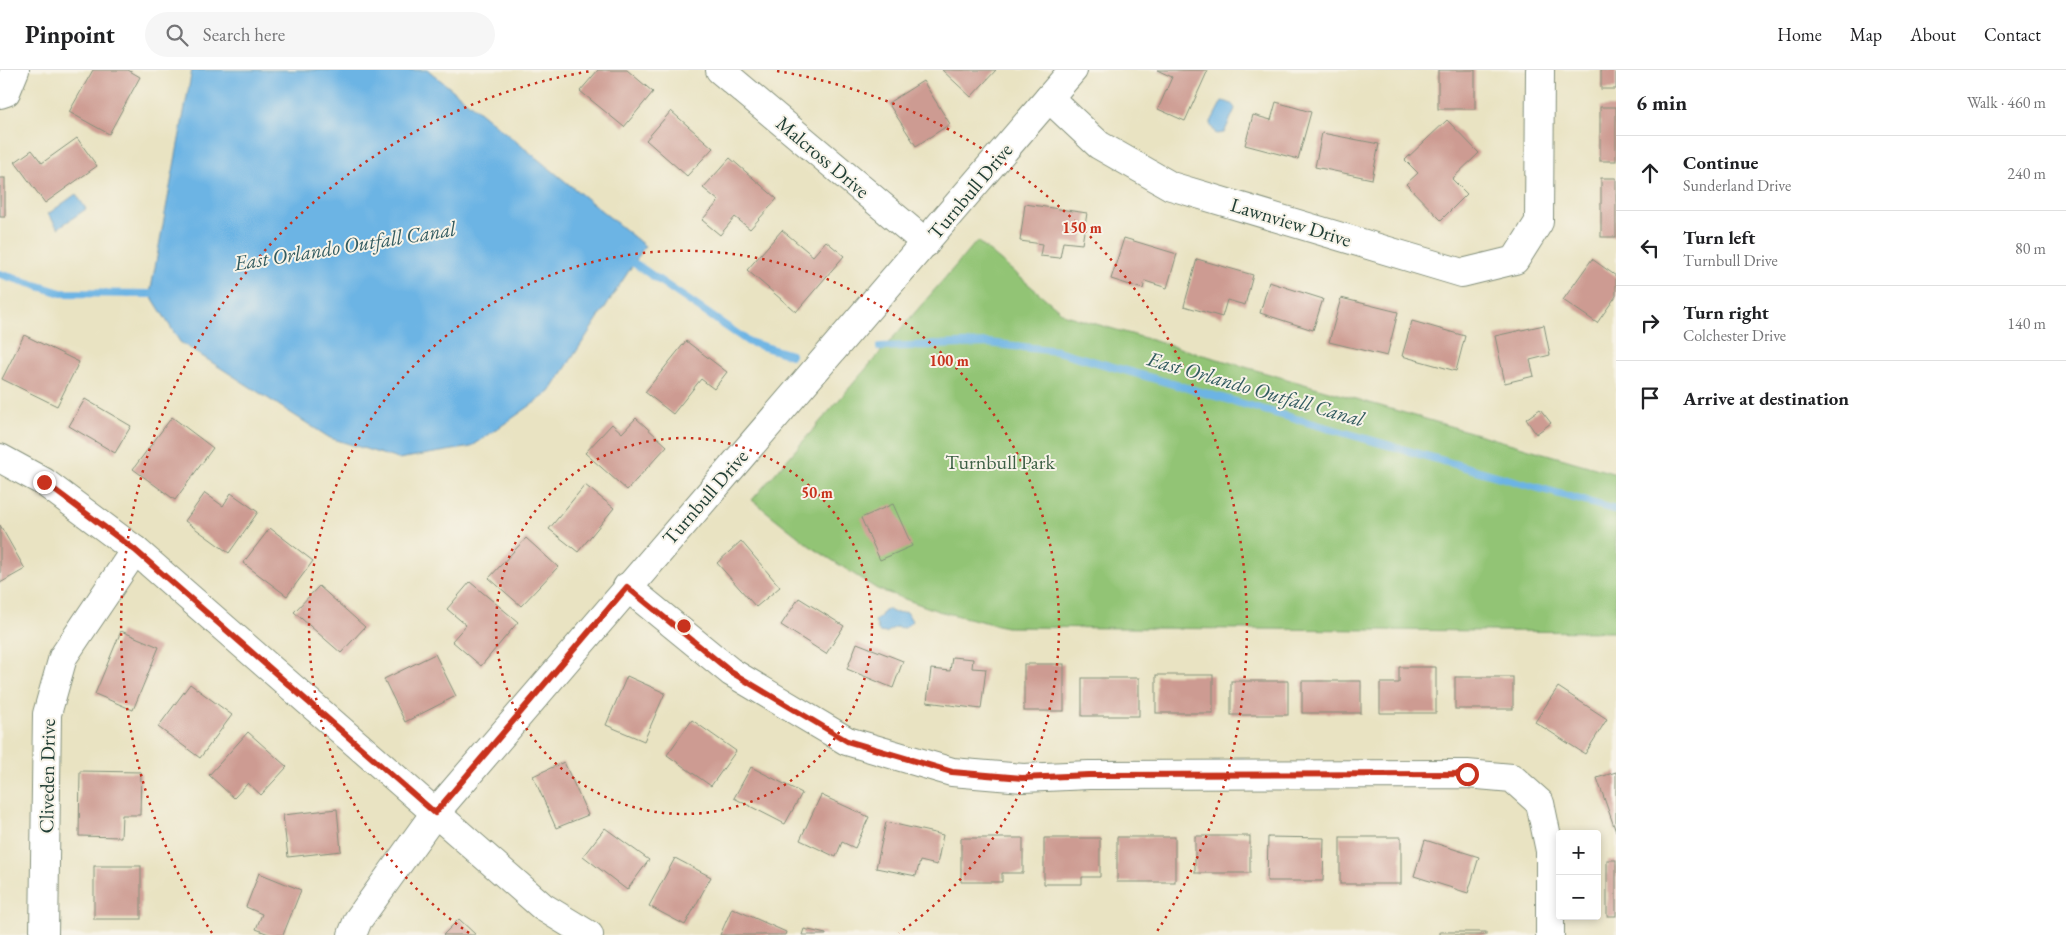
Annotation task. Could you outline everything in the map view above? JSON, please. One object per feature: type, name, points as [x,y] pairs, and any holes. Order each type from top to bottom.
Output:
[{"type":"street","points":[[0,94],[6,92],[15,70]]},
{"type":"street","name":"Malcross Drive","points":[[720,70],[926,244]]},
{"type":"street","name":"Turnbull Drive","points":[[352,935],[358,920],[435,813],[627,587],[926,244],[1073,70]]},
{"type":"street","name":"Lawnview Drive","points":[[1049,98],[1099,145],[1171,186],[1462,273],[1515,260],[1539,222],[1540,70]]},
{"type":"street","points":[[0,458],[44,482],[135,550],[543,907],[589,935]]},
{"type":"street","name":"Cliveden Drive","points":[[44,935],[47,714],[63,657],[135,550]]},
{"type":"street","points":[[627,587],[731,672],[847,741],[952,772],[1022,778],[1089,775],[1467,774],[1512,778],[1540,803],[1550,851],[1550,935]]},
{"type":"green space","name":"Turnbull Park","points":[[977,241],[1065,315],[1616,474],[1616,632],[1006,627],[938,611],[877,589],[810,546],[752,500]]},
{"type":"water","points":[[192,70],[428,70],[645,246],[550,392],[471,447],[398,459],[330,438],[180,342],[150,294]]},
{"type":"water","points":[[1222,101],[1228,102],[1235,109],[1224,133],[1216,134],[1210,124]]},
{"type":"water","points":[[76,194],[86,209],[58,228],[48,214]]},
{"type":"water","points":[[887,609],[895,613],[907,612],[912,621],[905,628],[895,627],[886,633],[879,632],[875,621]]},
{"type":"building","points":[[93,70],[128,70],[140,77],[109,134],[69,112]]},
{"type":"building","points":[[598,70],[627,70],[653,92],[624,127],[580,91]]},
{"type":"building","points":[[942,70],[996,70],[971,97]]},
{"type":"building","points":[[1157,70],[1208,70],[1185,121],[1158,109],[1172,77]]},
{"type":"building","points":[[1438,70],[1475,70],[1475,109],[1438,109]]},
{"type":"building","points":[[1601,70],[1616,70],[1616,89],[1601,89]]},
{"type":"building","points":[[923,81],[950,124],[916,146],[888,103]]},
{"type":"building","points":[[1276,102],[1311,112],[1298,159],[1245,145],[1253,115],[1271,120]]},
{"type":"building","points":[[1600,107],[1616,107],[1616,161],[1600,161]]},
{"type":"building","points":[[671,111],[713,148],[687,176],[646,140]]},
{"type":"building","points":[[1447,120],[1479,153],[1452,179],[1467,194],[1441,220],[1406,184],[1418,173],[1405,160]]},
{"type":"building","points":[[1322,133],[1379,144],[1372,179],[1315,167]]},
{"type":"building","points":[[77,138],[97,166],[45,203],[15,162],[32,150],[42,163]]},
{"type":"building","points":[[730,158],[777,199],[750,229],[735,217],[720,235],[702,220],[719,201],[703,188]]},
{"type":"building","points":[[0,178],[5,178],[5,217],[0,217]]},
{"type":"building","points":[[1601,178],[1616,178],[1616,237],[1601,237]]},
{"type":"building","points":[[1025,204],[1087,213],[1082,244],[1063,242],[1060,258],[1040,256],[1042,244],[1020,241]]},
{"type":"building","points":[[782,230],[813,256],[826,241],[844,256],[796,312],[747,270]]},
{"type":"building","points":[[1124,238],[1177,254],[1167,288],[1145,281],[1143,289],[1111,279]]},
{"type":"building","points":[[1197,259],[1253,275],[1245,305],[1227,300],[1222,317],[1184,306]]},
{"type":"building","points":[[1592,259],[1616,276],[1616,296],[1597,323],[1563,300]]},
{"type":"building","points":[[1269,282],[1323,299],[1313,330],[1260,313]]},
{"type":"building","points":[[1341,298],[1398,312],[1387,356],[1329,342]]},
{"type":"building","points":[[1412,321],[1465,336],[1456,371],[1402,356]]},
{"type":"building","points":[[1544,325],[1550,355],[1530,360],[1534,376],[1505,383],[1495,336]]},
{"type":"building","points":[[24,335],[79,362],[57,406],[2,379]]},
{"type":"building","points":[[686,341],[727,372],[714,389],[701,379],[673,414],[645,392]]},
{"type":"building","points":[[85,399],[131,426],[115,453],[69,426]]},
{"type":"building","points":[[1540,409],[1551,423],[1536,434],[1526,419]]},
{"type":"building","points":[[172,417],[213,448],[175,500],[133,469]]},
{"type":"building","points":[[636,418],[667,446],[627,490],[585,453],[612,424],[622,433]]},
{"type":"building","points":[[585,485],[614,508],[578,552],[549,529]]},
{"type":"building","points":[[205,493],[223,506],[231,493],[258,512],[229,553],[185,521]]},
{"type":"building","points":[[893,504],[912,546],[880,560],[861,518]]},
{"type":"building","points":[[0,525],[25,569],[0,583]]},
{"type":"building","points":[[270,528],[313,561],[287,596],[243,563]]},
{"type":"building","points":[[526,538],[558,567],[521,606],[489,578]]},
{"type":"building","points":[[741,541],[780,587],[756,607],[717,563]]},
{"type":"building","points":[[470,582],[518,622],[481,666],[452,641],[466,625],[447,609]]},
{"type":"building","points":[[319,586],[365,627],[341,653],[294,612]]},
{"type":"building","points":[[799,598],[844,626],[826,654],[781,625]]},
{"type":"building","points":[[121,631],[159,647],[133,710],[95,694]]},
{"type":"building","points":[[857,643],[903,661],[893,688],[847,669]]},
{"type":"building","points":[[435,654],[456,696],[405,722],[384,679]]},
{"type":"building","points":[[952,657],[973,659],[972,668],[986,669],[981,709],[927,702],[931,669],[950,671]]},
{"type":"building","points":[[1024,664],[1064,664],[1064,711],[1024,711]]},
{"type":"building","points":[[1399,667],[1436,667],[1436,713],[1380,713],[1380,683],[1399,683]]},
{"type":"building","points":[[1156,675],[1213,675],[1213,713],[1156,713]]},
{"type":"building","points":[[627,676],[665,693],[644,741],[606,725]]},
{"type":"building","points":[[1455,677],[1513,677],[1513,709],[1455,709]]},
{"type":"building","points":[[1082,678],[1139,678],[1139,716],[1082,716]]},
{"type":"building","points":[[1231,681],[1288,681],[1288,715],[1231,715]]},
{"type":"building","points":[[1302,681],[1361,681],[1361,713],[1302,713]]},
{"type":"building","points":[[190,684],[232,715],[200,758],[158,727]]},
{"type":"building","points":[[1558,687],[1607,719],[1585,754],[1535,722]]},
{"type":"building","points":[[692,720],[736,751],[711,786],[667,755]]},
{"type":"building","points":[[248,732],[287,767],[261,795],[248,783],[234,798],[209,775]]},
{"type":"building","points":[[564,762],[588,815],[556,828],[533,776]]},
{"type":"building","points":[[751,767],[802,793],[785,824],[734,798]]},
{"type":"building","points":[[80,771],[141,772],[140,815],[122,815],[121,837],[79,836]]},
{"type":"building","points":[[1616,772],[1616,832],[1597,778]]},
{"type":"building","points":[[821,795],[869,817],[855,848],[842,842],[836,857],[800,840]]},
{"type":"building","points":[[337,809],[341,851],[288,857],[283,815]]},
{"type":"building","points":[[886,822],[943,835],[937,865],[920,861],[916,876],[876,868]]},
{"type":"building","points":[[605,828],[649,860],[627,890],[583,856]]},
{"type":"building","points":[[1195,836],[1250,836],[1250,873],[1195,873]]},
{"type":"building","points":[[1117,837],[1175,837],[1175,882],[1117,882]]},
{"type":"building","points":[[1268,837],[1324,838],[1323,881],[1267,881]]},
{"type":"building","points":[[1340,837],[1401,837],[1401,884],[1340,884]]},
{"type":"building","points":[[961,838],[1023,838],[1023,873],[1002,873],[1002,882],[961,882]]},
{"type":"building","points":[[1044,838],[1100,838],[1100,877],[1082,877],[1082,884],[1044,884]]},
{"type":"building","points":[[1425,840],[1479,857],[1468,893],[1414,876]]},
{"type":"building","points":[[675,858],[711,877],[685,925],[649,906]]},
{"type":"building","points":[[1607,860],[1616,860],[1616,916],[1607,916]]},
{"type":"building","points":[[94,866],[141,866],[141,919],[94,919]]},
{"type":"building","points":[[259,873],[301,890],[283,935],[271,935],[256,929],[262,914],[246,907]]},
{"type":"building","points":[[732,908],[786,932],[785,935],[720,935]]},
{"type":"building","points":[[459,919],[476,935],[443,935]]},
{"type":"building","points":[[804,929],[826,934],[826,935],[802,935]]},
{"type":"building","points":[[1440,932],[1486,932],[1486,935],[1440,935]]},
{"type":"waterway","name":"East Orlando Outfall Canal","points":[[623,261],[634,263],[749,342],[791,355]]},
{"type":"waterway","name":"East Orlando Outfall Canal","points":[[0,274],[61,293],[160,293]]},
{"type":"waterway","name":"East Orlando Outfall Canal","points":[[880,347],[988,343],[1057,351],[1616,510]]},
{"type":"route","points":[[44,482],[135,550],[435,813],[627,587],[731,672],[847,741],[952,772],[1022,778],[1089,775],[1467,774]]}]
